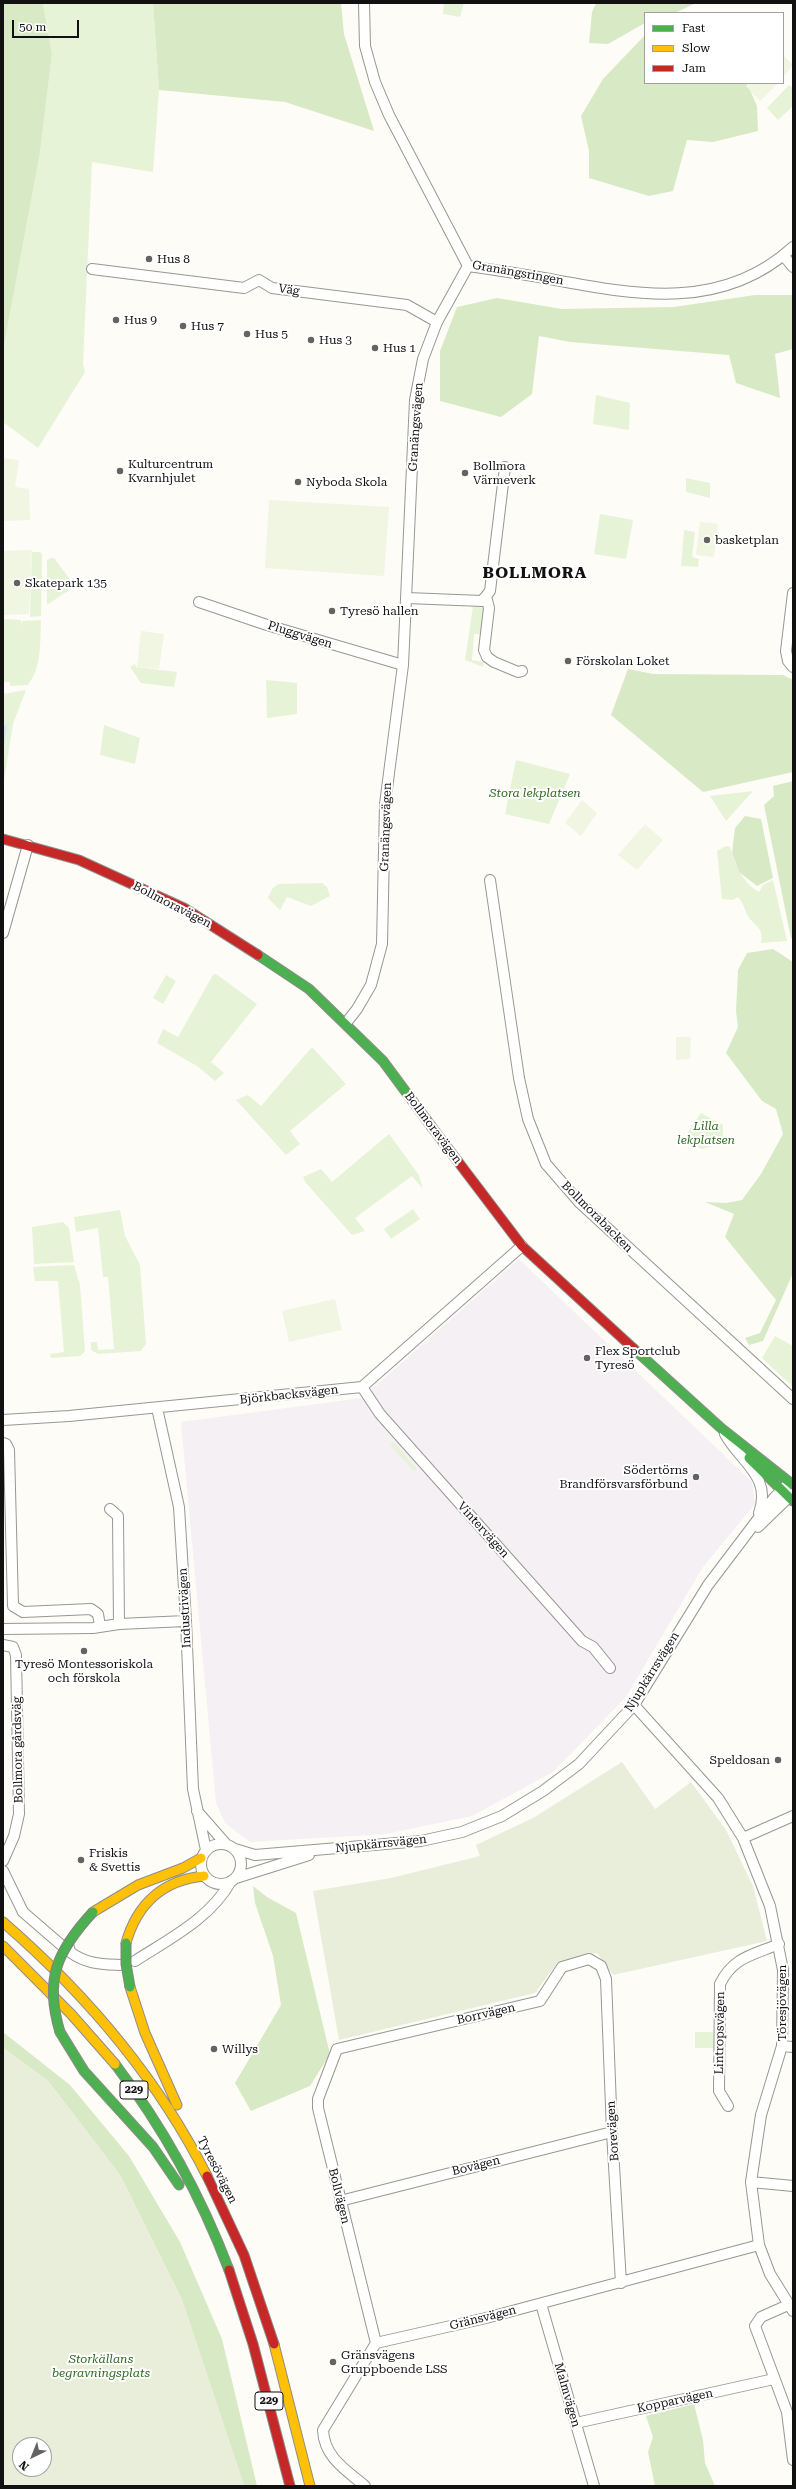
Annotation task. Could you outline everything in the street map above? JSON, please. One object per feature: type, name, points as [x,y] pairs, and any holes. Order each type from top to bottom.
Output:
[{"type":"main road","name":"Bollmoravägen","points":[[3,840],[27,849],[110,874],[184,908],[229,935],[309,989],[346,1023],[383,1061],[522,1246],[721,1428],[789,1495]]},
{"type":"main road","name":"Bollmoravägen","points":[[3,848],[27,849]]},
{"type":"main road","name":"Bollmoravägen","points":[[721,1428],[792,1482]]},
{"type":"main road","points":[[204,1854],[183,1868],[138,1885],[93,1912],[65,1943],[54,1967],[52,1993],[55,2020],[60,2032],[84,2071],[153,2147],[185,2194],[226,2261]]},
{"type":"main road","points":[[197,2154],[145,2033],[130,1987],[126,1964],[126,1943],[136,1914],[152,1896],[168,1885],[183,1879],[208,1879]]},
{"type":"main road","name":"Tyresövägen","points":[[3,1922],[60,1974],[105,2023],[149,2079],[197,2154],[245,2256],[262,2305],[271,2333],[310,2486]]},
{"type":"main road","name":"229","points":[[3,1946],[44,1985],[94,2038],[132,2087],[192,2188],[226,2261],[260,2368],[290,2486]]},
{"type":"street","name":"Granängsringen","points":[[364,3],[365,46],[375,82],[389,115],[468,266],[619,292],[666,295],[715,289],[733,284],[783,255],[793,247]]},
{"type":"street","points":[[783,255],[793,267]]},
{"type":"street","name":"Granängsvägen","points":[[346,1023],[358,1009],[371,985],[380,956],[384,890],[385,804],[403,665],[416,400],[423,359],[437,322],[468,266]]},
{"type":"street","name":"Väg","points":[[92,269],[244,288],[259,280],[272,288],[407,304],[437,322]]},
{"type":"street","points":[[407,598],[482,601],[490,591],[505,468]]},
{"type":"street","points":[[793,593],[786,651],[788,661],[793,667]]},
{"type":"street","points":[[486,596],[489,608],[484,650],[487,657],[494,662],[518,672],[522,671]]},
{"type":"street","name":"Pluggvägen","points":[[199,602],[267,625],[403,665]]},
{"type":"street","points":[[3,933],[27,849]]},
{"type":"street","name":"Bollmorabacken","points":[[490,880],[519,1078],[528,1119],[546,1164],[578,1202],[793,1400]]},
{"type":"street","points":[[362,1387],[522,1246]]},
{"type":"street","name":"Björkbacksvägen","points":[[3,1420],[157,1408],[362,1387]]},
{"type":"street","name":"Vintervägen","points":[[362,1387],[380,1414],[582,1641],[593,1648],[610,1668]]},
{"type":"street","name":"Industrivägen","points":[[157,1408],[179,1507],[186,1621],[193,1789],[204,1854]]},
{"type":"street","name":"Bollmoravägen","points":[[721,1428],[733,1450],[759,1479],[763,1504],[757,1519]]},
{"type":"street","points":[[3,1443],[6,1444],[8,1450],[13,1606],[23,1612],[91,1609],[98,1614],[100,1626]]},
{"type":"street","name":"Njupkärrsvägen","points":[[738,1547],[789,1495],[792,1482]]},
{"type":"street","name":"Njupkärrsvägen","points":[[230,1846],[255,1855],[421,1841],[462,1832],[502,1816],[543,1791],[579,1764],[634,1705],[708,1585],[738,1547],[757,1519],[789,1495]]},
{"type":"street","points":[[110,1509],[118,1516],[119,1624]]},
{"type":"street","points":[[3,1629],[93,1628],[119,1624],[186,1621]]},
{"type":"street","name":"Bollmora gårdsväg","points":[[3,1645],[13,1647],[16,1655],[19,1814],[14,1836],[3,1861]]},
{"type":"street","name":"Töresjövägen","points":[[634,1705],[718,1798],[743,1838],[770,1906],[780,1944],[783,1970],[782,2046],[761,2115],[751,2182],[759,2246],[770,2274],[791,2308]]},
{"type":"street","points":[[135,1961],[189,1927],[225,1893],[241,1863],[230,1846],[197,1811]]},
{"type":"street","points":[[743,1838],[793,1816]]},
{"type":"street","points":[[216,1901],[208,1879],[201,1868],[204,1854],[214,1844],[230,1846]]},
{"type":"street","name":"Njupkärrsvägen","points":[[233,1879],[326,1850]]},
{"type":"street","points":[[3,1871],[23,1912],[70,1952],[94,1964],[120,1964]]},
{"type":"street","points":[[208,1879],[221,1884],[233,1879]]},
{"type":"street","points":[[68,1942],[70,1952]]},
{"type":"street","name":"Lintropsvägen","points":[[728,2106],[719,2091],[720,1984],[728,1969],[736,1962],[780,1944]]},
{"type":"street","name":"Borrvägen","points":[[337,2049],[540,2001],[562,1967],[589,1959],[602,1966],[606,1979]]},
{"type":"street","name":"Borevägen","points":[[606,1979],[612,2132],[621,2283]]},
{"type":"street","points":[[782,2046],[793,2047]]},
{"type":"street","name":"Bollvägen","points":[[337,2049],[318,2099],[318,2108],[376,2343]]},
{"type":"street","name":"Bovägen","points":[[340,2201],[612,2132]]},
{"type":"street","points":[[751,2182],[793,2186]]},
{"type":"street","name":"Gränsvägen","points":[[376,2343],[541,2304],[759,2246]]},
{"type":"street","name":"Malmvägen","points":[[541,2304],[594,2486]]},
{"type":"street","points":[[791,2308],[761,2317],[755,2326],[787,2412],[793,2460]]},
{"type":"street","points":[[365,2486],[329,2454],[324,2442],[323,2430],[376,2343]]},
{"type":"street","name":"Kopparvägen","points":[[576,2423],[774,2379]]},
{"type":"shaded area","points":[[519,1259],[752,1482],[755,1504],[703,1567],[626,1697],[553,1772],[472,1816],[386,1834],[250,1842],[225,1823],[216,1803],[181,1422],[362,1398]]},
{"type":"green space","points":[[3,3],[43,3],[52,54],[40,153],[3,350]]},
{"type":"green space","points":[[43,3],[153,3],[159,90],[153,172],[92,162],[83,364],[85,372],[38,448],[3,422],[3,348],[40,153],[52,54]]},
{"type":"green space","points":[[153,3],[341,3],[344,34],[374,131],[285,102],[159,90]]},
{"type":"green space","points":[[444,3],[464,3],[460,17],[443,14]]},
{"type":"green space","points":[[596,3],[696,3],[677,12],[644,12],[644,24],[608,44],[589,43],[592,12]]},
{"type":"green space","points":[[644,36],[644,84],[747,84],[757,106],[758,131],[713,142],[687,140],[673,191],[649,196],[589,178],[589,151],[581,116],[603,79]]},
{"type":"green space","points":[[784,56],[793,65],[784,76]]},
{"type":"green space","points":[[747,84],[777,84],[760,101],[746,86]]},
{"type":"green space","points":[[789,85],[793,88],[793,106],[778,120],[767,108]]},
{"type":"green space","points":[[755,295],[793,295],[793,349],[775,354],[780,398],[736,383],[729,355],[570,342],[539,336],[532,394],[501,417],[440,401],[440,351],[457,307],[497,298],[562,309],[674,307]]},
{"type":"green space","points":[[596,395],[630,403],[629,430],[593,424]]},
{"type":"green space","points":[[4,458],[19,460],[15,487],[29,489],[30,520],[3,521]]},
{"type":"green space","points":[[686,478],[710,483],[710,498],[686,492]]},
{"type":"green space","points":[[269,500],[389,507],[384,576],[265,568]]},
{"type":"green space","points":[[600,514],[633,520],[626,559],[594,554]]},
{"type":"green space","name":"basketplan","points":[[700,522],[718,524],[714,557],[696,555]]},
{"type":"green space","points":[[684,530],[695,532],[692,557],[699,559],[698,567],[681,566]]},
{"type":"green space","name":"Skatepark 135","points":[[32,550],[29,614],[3,615],[3,551]]},
{"type":"green space","points":[[32,552],[40,552],[42,554],[41,616],[30,617]]},
{"type":"green space","points":[[54,558],[75,586],[47,605],[47,560]]},
{"type":"green space","points":[[473,606],[485,608],[482,634],[474,634],[472,660],[484,662],[483,667],[465,660]]},
{"type":"green space","points":[[3,619],[21,620],[22,628],[22,621],[41,620],[38,662],[33,678],[28,685],[10,686],[10,682],[3,682]]},
{"type":"green space","points":[[141,631],[164,634],[159,669],[137,667]]},
{"type":"green space","points":[[135,664],[136,667],[177,672],[174,687],[141,683],[130,667]]},
{"type":"green space","points":[[628,669],[653,674],[783,675],[793,680],[793,772],[703,792],[611,715]]},
{"type":"green space","points":[[266,680],[297,683],[297,714],[267,718]]},
{"type":"green space","points":[[26,690],[13,724],[3,787],[3,694]]},
{"type":"green space","points":[[104,725],[140,738],[135,764],[100,755]]},
{"type":"green space","name":"Stora lekplatsen","points":[[516,760],[570,774],[549,824],[505,814]]},
{"type":"green space","points":[[793,781],[793,938],[791,938],[764,805],[774,796],[773,786]]},
{"type":"green space","points":[[753,791],[726,821],[710,796]]},
{"type":"green space","points":[[582,800],[597,813],[581,836],[565,823]]},
{"type":"green space","points":[[745,816],[761,819],[773,878],[757,886],[739,872],[732,853],[735,828]]},
{"type":"green space","points":[[645,824],[663,840],[637,870],[618,855]]},
{"type":"green space","points":[[726,846],[730,847],[743,878],[753,888],[759,892],[763,885],[773,880],[787,941],[761,943],[760,930],[748,917],[742,902],[738,897],[733,900],[722,899],[717,851]]},
{"type":"green space","points":[[322,883],[327,887],[330,896],[311,906],[287,897],[280,910],[268,898],[272,889],[278,884]]},
{"type":"green space","points":[[773,949],[793,962],[793,1273],[763,1341],[749,1345],[745,1338],[760,1333],[776,1300],[725,1237],[734,1214],[705,1202],[726,1203],[742,1200],[761,1174],[783,1134],[776,1109],[762,1101],[726,1053],[738,1027],[736,1011],[738,970],[747,953]]},
{"type":"green space","points":[[216,974],[257,1004],[211,1062],[224,1073],[215,1081],[197,1066],[157,1043],[163,1029],[178,1037],[213,975]]},
{"type":"green space","points":[[166,975],[176,981],[163,1004],[153,998]]},
{"type":"green space","points":[[676,1037],[691,1037],[690,1059],[676,1060]]},
{"type":"green space","points":[[312,1047],[346,1084],[290,1131],[300,1144],[286,1155],[236,1100],[248,1095],[261,1106]]},
{"type":"green space","name":"Lilla lekplatsen","points":[[701,1113],[723,1125],[723,1143],[702,1149],[682,1141]]},
{"type":"green space","points":[[389,1134],[419,1175],[423,1189],[412,1176],[355,1218],[365,1231],[352,1235],[306,1183],[303,1177],[321,1169],[332,1182]]},
{"type":"green space","points":[[413,1209],[420,1219],[391,1239],[384,1229]]},
{"type":"green space","points":[[120,1210],[125,1236],[140,1265],[146,1344],[141,1351],[98,1354],[91,1350],[91,1342],[97,1342],[98,1350],[114,1349],[108,1277],[103,1277],[98,1228],[76,1232],[74,1217]]},
{"type":"green space","points":[[63,1222],[69,1228],[74,1262],[34,1264],[32,1227]]},
{"type":"green space","points":[[74,1265],[80,1285],[85,1351],[80,1356],[51,1358],[50,1354],[64,1352],[58,1281],[35,1281],[33,1267]]},
{"type":"green space","points":[[335,1299],[342,1330],[289,1342],[282,1311]]},
{"type":"green space","points":[[775,1336],[793,1346],[793,1387],[762,1358]]},
{"type":"green space","points":[[393,1442],[416,1468],[415,1472],[390,1445]]},
{"type":"green space","points":[[622,1762],[655,1809],[691,1782],[726,1830],[753,1886],[767,1941],[613,1975],[597,1953],[557,1963],[535,1993],[339,2040],[313,1891],[391,1878],[480,1856],[476,1845],[533,1818]]},
{"type":"green space","points":[[253,1886],[267,1897],[296,1913],[330,2054],[310,2086],[251,2111],[235,2083],[281,2005],[273,1956],[255,1903]]},
{"type":"green space","points":[[3,2032],[70,2085],[129,2156],[180,2242],[222,2339],[257,2486],[244,2486],[182,2300],[120,2175],[48,2081],[3,2048]]},
{"type":"green space","points":[[695,2032],[713,2032],[714,2048],[695,2048]]},
{"type":"green space","name":"Storkällans begravningsplats","points":[[3,2048],[48,2081],[120,2175],[182,2300],[244,2486],[4,2486]]},
{"type":"green space","points":[[694,2404],[703,2440],[705,2463],[715,2486],[655,2486],[648,2452],[653,2437],[646,2416]]},
{"type":"water","points":[[7,724],[3,756],[3,727]]},
{"type":"traffic: fast","points":[[258,955],[309,989],[383,1061],[431,1126]]},
{"type":"traffic: fast","points":[[634,1349],[721,1428],[793,1485]]},
{"type":"traffic: fast","points":[[749,1458],[793,1501]]},
{"type":"traffic: fast","points":[[60,2032],[55,2013],[53,1996],[57,1967],[70,1940],[93,1912]]},
{"type":"traffic: fast","points":[[126,1943],[126,1964],[130,1987]]},
{"type":"traffic: fast","points":[[60,2032],[84,2071],[153,2147],[179,2185]]},
{"type":"traffic: fast","points":[[115,2064],[149,2112],[180,2163],[206,2215],[229,2270]]},
{"type":"traffic: slow","points":[[93,1912],[138,1885],[183,1868],[201,1858]]},
{"type":"traffic: slow","points":[[126,1943],[137,1917],[154,1896],[176,1883],[189,1878],[204,1876]]},
{"type":"traffic: slow","points":[[3,1922],[63,1978],[117,2039],[166,2105],[207,2176]]},
{"type":"traffic: slow","points":[[3,1946],[71,2014],[115,2064]]},
{"type":"traffic: slow","points":[[130,1987],[145,2033],[177,2105]]},
{"type":"traffic: slow","points":[[274,2344],[310,2486]]},
{"type":"traffic: jam","points":[[3,839],[79,860],[184,908],[258,955]]},
{"type":"traffic: jam","points":[[431,1126],[522,1246],[634,1349]]},
{"type":"traffic: jam","points":[[207,2176],[244,2255],[274,2344]]},
{"type":"traffic: jam","points":[[229,2270],[253,2344],[290,2486]]},
{"type":"place","name":"Hus 8","points":[[149,259]]},
{"type":"place","name":"Hus 9","points":[[116,320]]},
{"type":"place","name":"Hus 7","points":[[183,326]]},
{"type":"place","name":"Hus 5","points":[[247,334]]},
{"type":"place","name":"Hus 3","points":[[311,340]]},
{"type":"place","name":"Hus 1","points":[[375,348]]},
{"type":"place","name":"Kulturcentrum Kvarnhjulet","points":[[120,471]]},
{"type":"place","name":"Bollmora Värmeverk","points":[[465,473]]},
{"type":"place","name":"Nyboda Skola","points":[[298,482]]},
{"type":"place","name":"basketplan","points":[[707,540]]},
{"type":"place","name":"Skatepark 135","points":[[17,583]]},
{"type":"place","name":"Tyresö hallen","points":[[332,611]]},
{"type":"place","name":"Förskolan Loket","points":[[568,661]]},
{"type":"place","name":"Flex Sportclub Tyresö","points":[[587,1358]]},
{"type":"place","name":"Södertörns Brandförsvarsförbund","points":[[696,1477]]},
{"type":"place","name":"Tyresö Montessoriskola och förskola","points":[[84,1651]]},
{"type":"place","name":"Speldosan","points":[[778,1760]]},
{"type":"place","name":"Friskis & Svettis","points":[[81,1860]]},
{"type":"place","name":"Willys","points":[[214,2049]]},
{"type":"place","name":"Gränsvägens Gruppboende LSS","points":[[333,2362]]},
{"type":"district","name":"BOLLMORA","points":[[535,573]]}]
